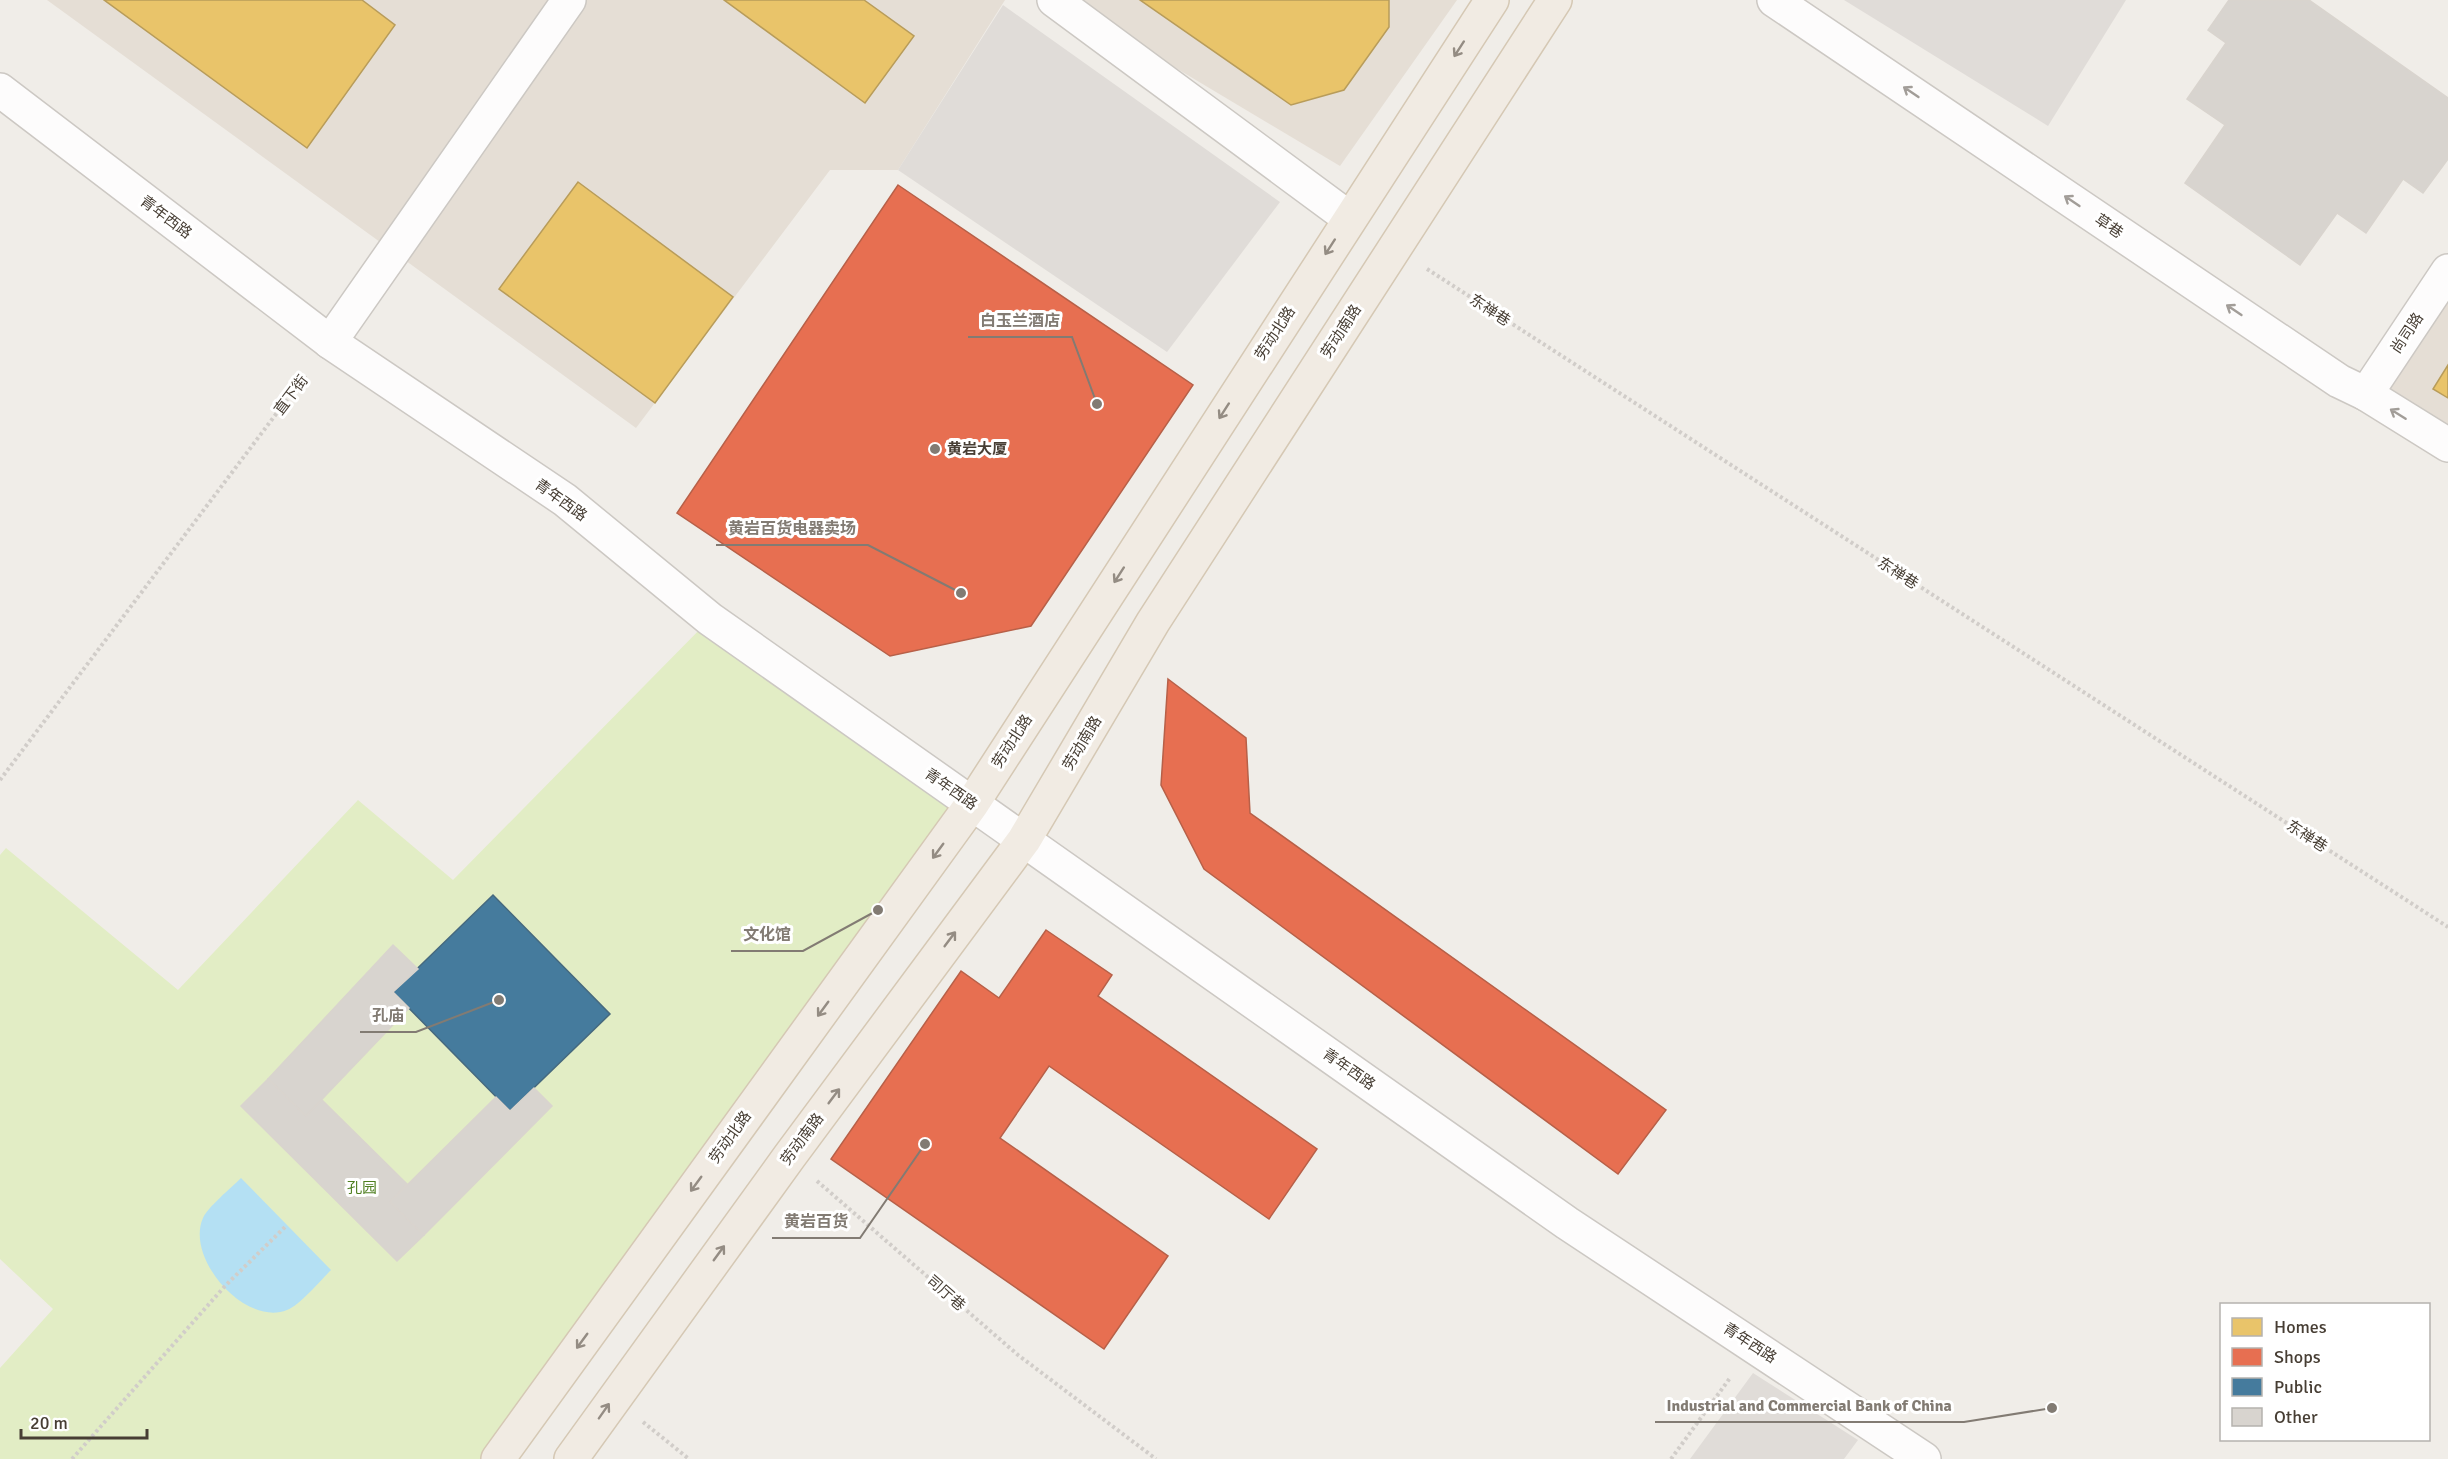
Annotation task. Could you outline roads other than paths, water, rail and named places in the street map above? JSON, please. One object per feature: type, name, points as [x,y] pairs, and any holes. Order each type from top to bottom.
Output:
[{"type":"main road","name":"劳动北路","points":[[498,1459],[972,804],[1492,0]]},
{"type":"main road","name":"劳动南路","points":[[571,1459],[789,1157],[1024,840],[1153,622],[1555,0]]},
{"type":"street","points":[[330,342],[568,0]]},
{"type":"street","points":[[1054,0],[1349,218]]},
{"type":"street","name":"草巷","points":[[1774,0],[2339,381],[2366,394],[2448,446]]},
{"type":"street","name":"青年西路","points":[[0,90],[330,342],[565,500],[710,619],[1567,1223],[1924,1459]]},
{"type":"street","name":"尚司路","points":[[2366,394],[2448,271]]},
{"type":"water","points":[[241,1178],[331,1270],[304,1298],[287,1310],[271,1313],[254,1308],[237,1299],[222,1285],[203,1252],[200,1234],[203,1218]]},
{"type":"place","name":"白玉兰酒店","points":[[1097,404]]},
{"type":"place","name":"黄岩大厦","points":[[935,449]]},
{"type":"place","name":"黄岩百货电器卖场","points":[[961,593]]},
{"type":"place","name":"文化馆","points":[[878,910]]},
{"type":"place","name":"孔庙","points":[[499,1000]]},
{"type":"place","name":"黄岩百货","points":[[925,1144]]},
{"type":"place","name":"Industrial and Commercial Bank of China","points":[[2052,1408]]},
{"type":"park label","name":"孔园","points":[[362,1188]]}]
